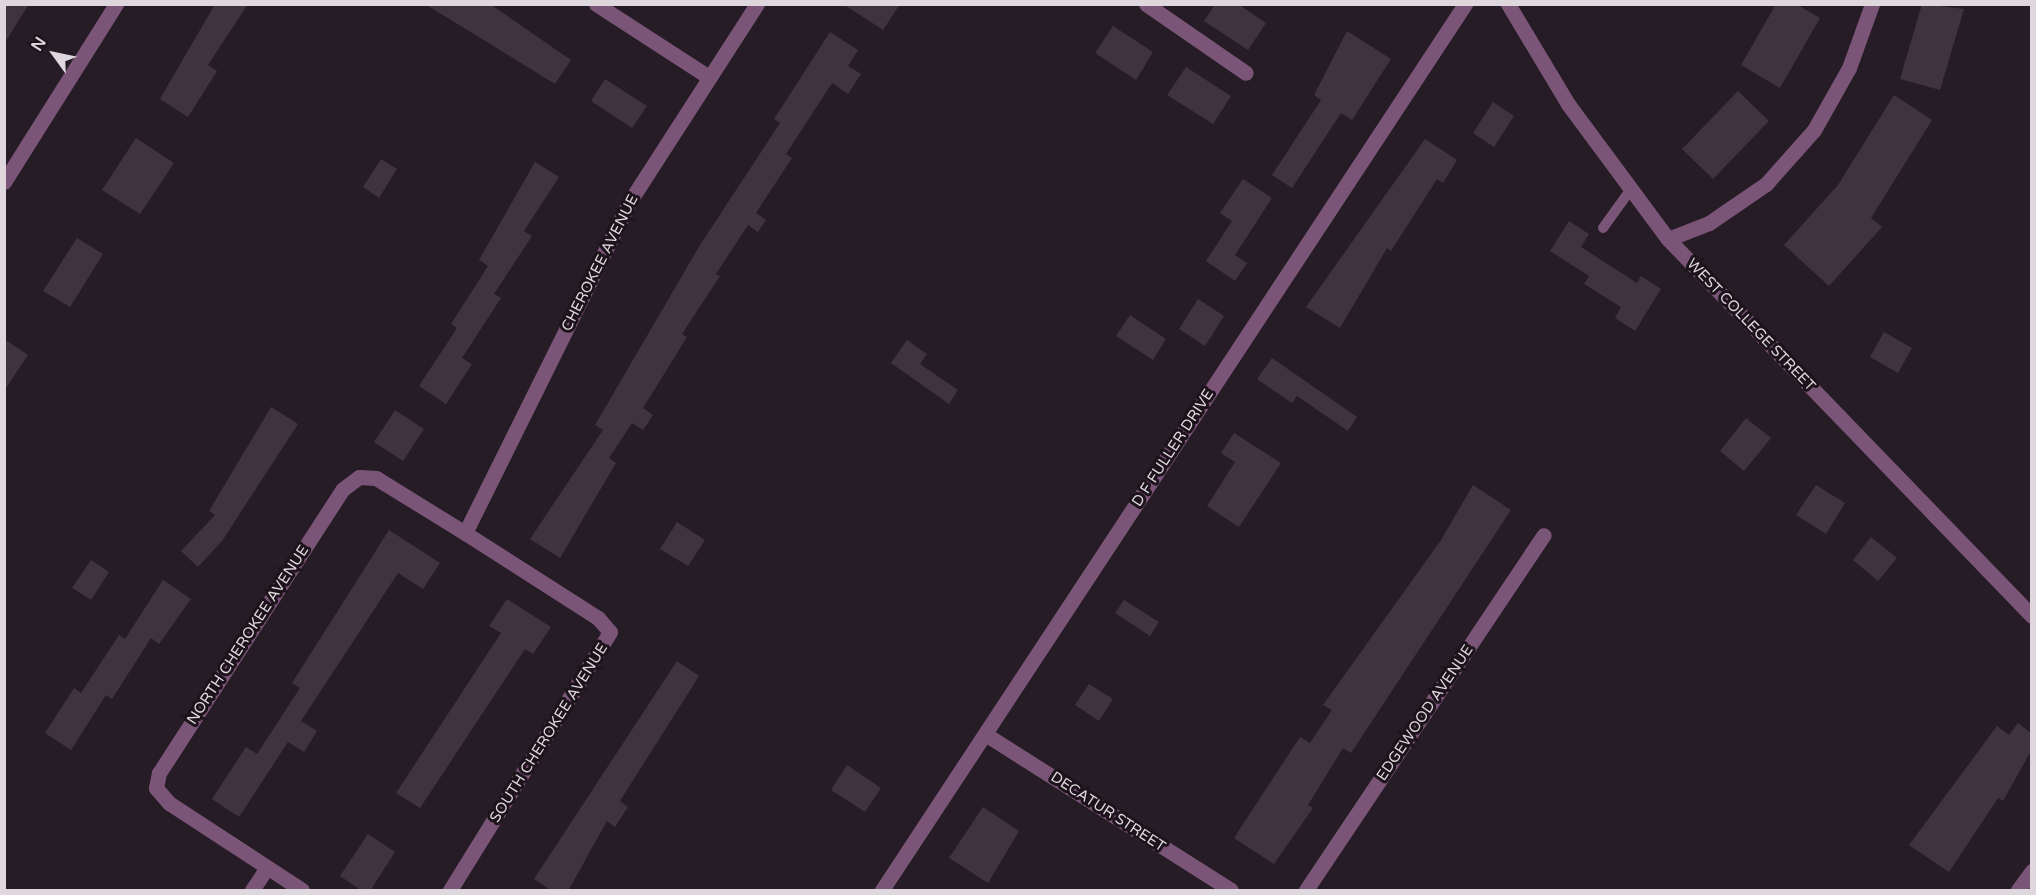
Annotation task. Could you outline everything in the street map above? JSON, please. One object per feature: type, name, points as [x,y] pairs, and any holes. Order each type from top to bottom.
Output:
[{"type":"street","points":[[4,182],[116,4]]},
{"type":"street","points":[[596,4],[710,77]]},
{"type":"street","name":"CHEROKEE AVENUE","points":[[465,533],[630,201],[757,4]]},
{"type":"street","points":[[1146,4],[1246,73]]},
{"type":"street","name":"D F FULLER DRIVE","points":[[882,891],[1465,4]]},
{"type":"street","name":"WEST COLLEGE STREET","points":[[1508,4],[1568,104],[1668,239],[2031,615]]},
{"type":"street","points":[[1668,239],[1709,223],[1766,184],[1814,130],[1849,68],[1872,4]]},
{"type":"street","name":"NORTH CHEROKEE AVENUE","points":[[267,868],[169,803],[156,788],[159,773],[343,489],[359,477],[376,478],[465,533]]},
{"type":"street","name":"SOUTH CHEROKEE AVENUE","points":[[450,891],[610,632],[598,618],[465,533]]},
{"type":"street","name":"EDGEWOOD AVENUE","points":[[1306,891],[1544,535]]},
{"type":"street","name":"DECATUR STREET","points":[[985,734],[1231,891]]},
{"type":"street","points":[[252,891],[267,868],[302,891]]},
{"type":"street","points":[[2018,891],[2031,871]]},
{"type":"lane","points":[[1603,228],[1632,189]]},
{"type":"building","points":[[4,4],[29,4],[4,44]]},
{"type":"building","points":[[215,4],[248,4],[208,65],[217,71],[188,117],[160,99]]},
{"type":"building","points":[[425,4],[490,4],[571,60],[555,84]]},
{"type":"building","points":[[843,4],[900,4],[883,30]]},
{"type":"building","points":[[1215,4],[1238,4],[1266,23],[1248,50],[1204,21]]},
{"type":"building","points":[[1776,4],[1796,4],[1820,18],[1780,88],[1741,65]]},
{"type":"building","points":[[1922,4],[1964,9],[1940,90],[1900,79]]},
{"type":"building","points":[[1113,26],[1153,52],[1136,80],[1095,53]]},
{"type":"building","points":[[1347,31],[1391,59],[1352,120],[1341,113],[1292,188],[1272,175],[1321,100],[1314,95]]},
{"type":"building","points":[[830,32],[858,50],[848,66],[861,74],[848,94],[832,83],[786,154],[792,158],[756,213],[766,220],[758,232],[748,225],[716,274],[720,276],[682,334],[687,337],[643,408],[653,415],[643,430],[632,423],[609,458],[616,463],[560,558],[530,539],[603,430],[595,425],[700,245],[780,123],[774,119]]},
{"type":"building","points":[[1186,67],[1231,96],[1213,124],[1167,95]]},
{"type":"building","points":[[605,79],[647,106],[632,128],[591,101]]},
{"type":"building","points":[[1738,91],[1769,121],[1713,179],[1682,149]]},
{"type":"building","points":[[1894,95],[1932,120],[1871,218],[1882,227],[1829,286],[1784,245],[1838,185]]},
{"type":"building","points":[[1493,102],[1514,116],[1494,147],[1473,133]]},
{"type":"building","points":[[136,138],[174,163],[140,214],[102,190]]},
{"type":"building","points":[[1425,139],[1457,160],[1443,183],[1437,179],[1391,251],[1387,248],[1340,328],[1306,307]]},
{"type":"building","points":[[381,159],[397,169],[379,198],[363,187]]},
{"type":"building","points":[[535,162],[559,177],[524,231],[532,236],[494,294],[501,298],[462,358],[472,364],[446,404],[419,386],[457,328],[451,324],[488,266],[479,260]]},
{"type":"building","points":[[1243,179],[1272,198],[1235,255],[1247,263],[1235,281],[1206,261],[1232,221],[1220,213]]},
{"type":"building","points":[[1569,221],[1589,234],[1581,247],[1637,283],[1641,276],[1661,289],[1635,331],[1615,318],[1621,307],[1584,284],[1589,276],[1550,251]]},
{"type":"building","points":[[77,238],[103,254],[70,307],[43,291]]},
{"type":"building","points":[[1198,299],[1224,316],[1205,346],[1179,329]]},
{"type":"building","points":[[1130,315],[1166,339],[1153,360],[1116,336]]},
{"type":"building","points":[[1884,332],[1912,348],[1898,373],[1870,357]]},
{"type":"building","points":[[4,339],[28,355],[4,391]]},
{"type":"building","points":[[907,340],[927,354],[920,364],[958,390],[949,404],[891,363]]},
{"type":"building","points":[[1272,358],[1357,417],[1348,431],[1297,396],[1292,403],[1257,379]]},
{"type":"building","points":[[271,407],[298,424],[222,541],[198,567],[181,551],[215,515],[209,511]]},
{"type":"building","points":[[395,410],[424,429],[403,461],[374,442]]},
{"type":"building","points":[[1746,418],[1771,438],[1744,471],[1720,451]]},
{"type":"building","points":[[1234,433],[1281,463],[1239,527],[1207,506],[1235,462],[1221,453]]},
{"type":"building","points":[[1473,485],[1511,510],[1351,753],[1343,748],[1308,805],[1313,808],[1274,864],[1234,838],[1300,737],[1310,743],[1332,710],[1323,705],[1441,540]]},
{"type":"building","points":[[1816,485],[1845,503],[1826,534],[1796,515]]},
{"type":"building","points":[[677,522],[705,540],[688,566],[660,549]]},
{"type":"building","points":[[389,530],[440,563],[423,589],[398,573],[301,721],[317,731],[304,752],[288,742],[239,817],[212,799],[246,747],[257,754],[300,688],[292,683]]},
{"type":"building","points":[[1871,537],[1897,558],[1878,581],[1853,560]]},
{"type":"building","points":[[91,560],[109,572],[91,600],[72,588]]},
{"type":"building","points":[[163,580],[191,599],[159,644],[151,638],[112,699],[106,695],[71,750],[45,733],[74,688],[81,693],[119,635],[125,639]]},
{"type":"building","points":[[507,599],[551,627],[533,654],[525,649],[420,808],[396,793],[501,633],[489,626]]},
{"type":"building","points":[[1124,600],[1159,622],[1150,636],[1115,613]]},
{"type":"building","points":[[677,661],[699,676],[620,801],[628,807],[615,827],[607,821],[568,891],[552,891],[534,879]]},
{"type":"building","points":[[1089,684],[1113,699],[1099,721],[1075,705]]},
{"type":"building","points":[[2018,723],[2031,733],[2031,751],[2003,801],[1998,798],[1949,872],[1909,845],[1997,726],[2009,735]]},
{"type":"building","points":[[847,765],[881,788],[865,812],[831,790]]},
{"type":"building","points":[[983,807],[1019,831],[988,883],[949,858]]},
{"type":"building","points":[[368,834],[395,852],[370,891],[362,891],[340,876]]}]
